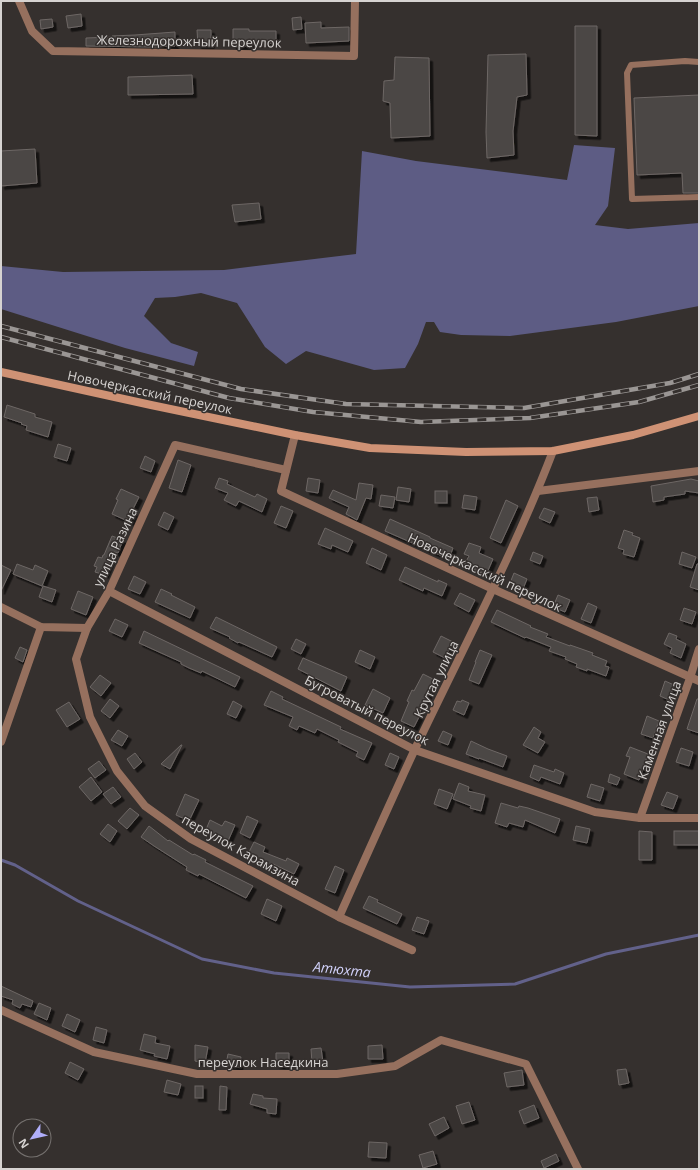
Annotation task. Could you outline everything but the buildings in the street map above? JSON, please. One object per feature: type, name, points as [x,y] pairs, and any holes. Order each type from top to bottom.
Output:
[{"type":"main road","name":"Новочеркасский переулок","points":[[1,372],[295,435],[370,448],[466,452],[553,451],[633,435],[699,416]]},
{"type":"street","name":"Железнодорожный переулок","points":[[19,1],[32,31],[53,50],[354,56],[355,1]]},
{"type":"street","name":"Новочеркасский переулок","points":[[295,435],[281,491],[699,682]]},
{"type":"street","name":"улица Разина","points":[[76,659],[87,628],[109,591],[175,445],[286,470]]},
{"type":"street","name":"Крутая улица","points":[[339,917],[415,750],[493,589],[538,491],[553,451]]},
{"type":"street","points":[[538,491],[699,471]]},
{"type":"street","name":"Бугроватый переулок","points":[[109,591],[415,750],[595,812],[640,818],[699,818]]},
{"type":"street","points":[[1,607],[41,627],[87,628]]},
{"type":"street","points":[[1,742],[41,627]]},
{"type":"street","name":"Каменная улица","points":[[640,818],[699,649]]},
{"type":"street","name":"переулок Карамзина","points":[[76,659],[90,717],[117,771],[145,806],[191,839],[339,917],[412,950]]},
{"type":"street","name":"переулок Наседкина","points":[[1,1010],[94,1052],[197,1074],[337,1074],[395,1066],[441,1040],[526,1064],[578,1169]]},
{"type":"lane","points":[[699,62],[685,61],[632,65],[627,73],[632,198],[699,197]]},
{"type":"shaded area","points":[[574,145],[615,148],[608,206],[595,225],[628,229],[699,223],[699,306],[616,322],[510,336],[461,335],[440,332],[434,322],[426,322],[418,344],[405,368],[374,370],[306,351],[286,364],[265,347],[237,303],[201,293],[155,298],[144,316],[171,343],[198,352],[194,366],[125,348],[1,309],[1,266],[63,272],[224,270],[356,254],[362,151],[416,161],[567,180]]},
{"type":"waterway","name":"Атюхта","points":[[1,860],[15,865],[78,901],[202,959],[274,973],[410,987],[515,984],[606,954],[699,935]]},
{"type":"railway","points":[[1,326],[241,389],[346,404],[524,408],[670,383],[699,374]]},
{"type":"railway","points":[[1,337],[229,398],[313,412],[421,422],[530,418],[639,402],[699,385]]}]
